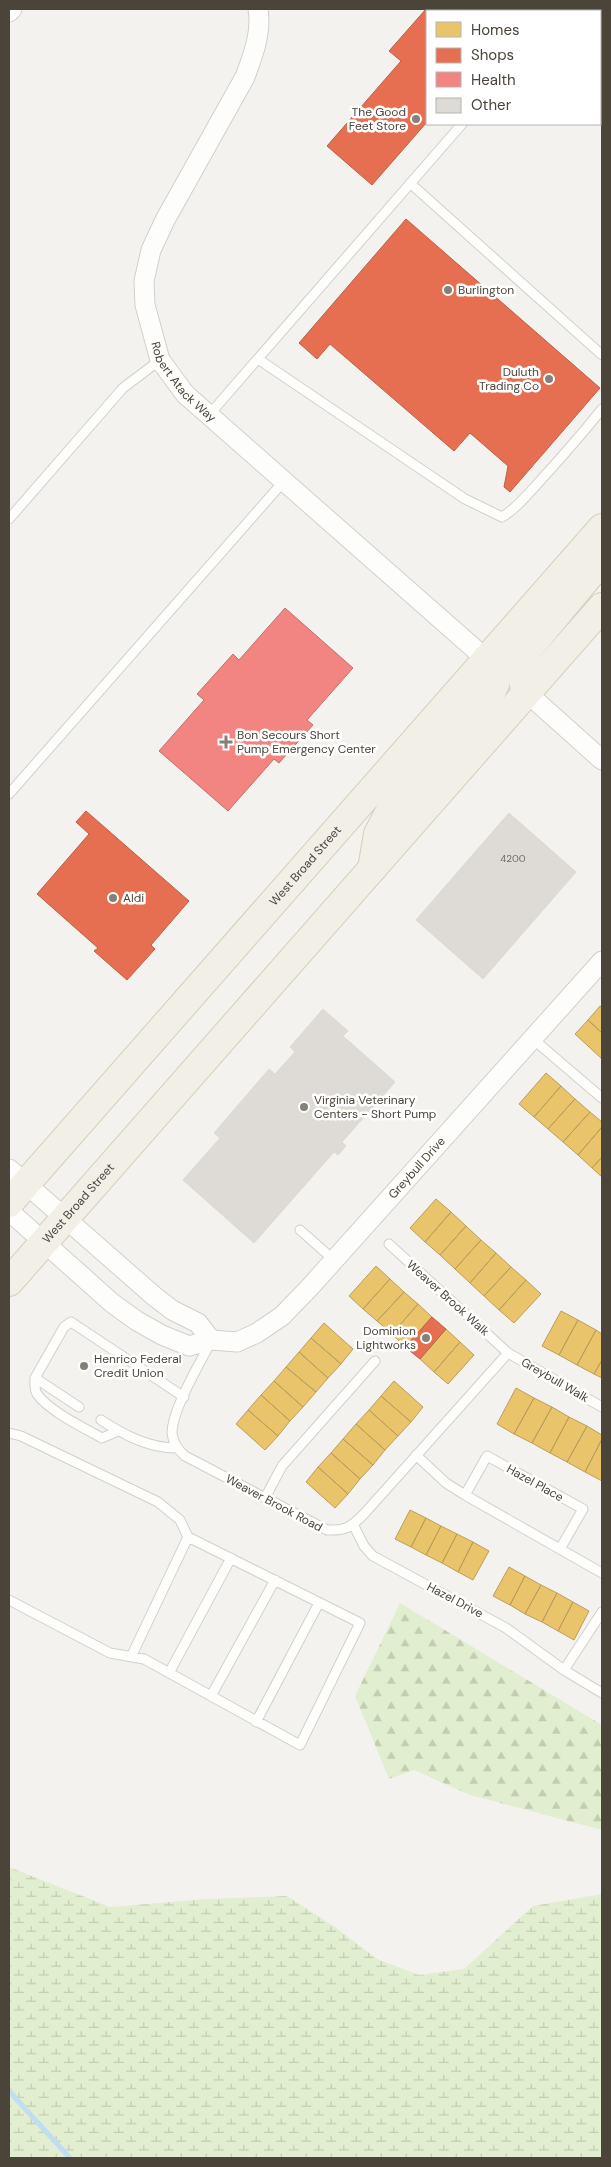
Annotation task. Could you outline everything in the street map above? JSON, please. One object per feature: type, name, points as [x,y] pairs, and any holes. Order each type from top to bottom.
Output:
[{"type":"main road","name":"West Broad Street","points":[[14,1185],[602,528]]},
{"type":"main road","points":[[526,692],[518,661],[602,560]]},
{"type":"main road","name":"West Broad Street","points":[[9,1282],[602,607]]},
{"type":"main road","points":[[372,869],[378,834],[390,811],[490,694],[497,675],[486,659]]},
{"type":"street","points":[[9,12],[12,9]]},
{"type":"street","name":"Robert Atack Way","points":[[258,9],[258,34],[253,56],[245,77],[165,220],[151,250],[144,281],[145,305],[160,360],[185,394],[486,659]]},
{"type":"street","points":[[526,692],[602,760]]},
{"type":"street","name":"Greybull Drive","points":[[9,1211],[112,1303],[137,1321],[162,1335],[189,1346],[211,1340],[238,1342],[257,1333],[282,1316],[602,961]]},
{"type":"street","points":[[14,1185],[65,1218],[154,1296],[172,1310],[198,1323],[211,1340]]},
{"type":"lane","points":[[209,415],[461,125]]},
{"type":"lane","points":[[410,183],[602,355]]},
{"type":"lane","points":[[258,359],[465,499],[502,516],[510,512],[531,491],[578,440],[602,409]]},
{"type":"lane","points":[[9,519],[123,388],[160,360]]},
{"type":"lane","points":[[9,794],[284,481]]},
{"type":"lane","points":[[533,1039],[602,1098]]},
{"type":"lane","points":[[300,1230],[334,1260]]},
{"type":"lane","name":"Weaver Brook Walk","points":[[389,1244],[508,1353]]},
{"type":"lane","points":[[118,1431],[102,1438],[62,1414],[38,1395],[34,1388],[35,1378],[64,1327],[71,1322],[184,1397]]},
{"type":"lane","points":[[101,1420],[118,1431],[158,1448],[176,1448],[172,1435],[174,1418],[211,1340]]},
{"type":"lane","points":[[353,1524],[508,1353]]},
{"type":"lane","name":"Greybull Walk","points":[[508,1353],[602,1407]]},
{"type":"lane","points":[[265,1498],[282,1466],[375,1361]]},
{"type":"lane","points":[[35,1378],[79,1407]]},
{"type":"lane","points":[[9,1432],[158,1502],[180,1520],[188,1537],[360,1623],[300,1745],[144,1659],[110,1653],[9,1600]]},
{"type":"lane","name":"Weaver Brook Road","points":[[176,1448],[185,1456],[327,1530],[342,1531],[353,1524]]},
{"type":"lane","points":[[416,1455],[446,1483],[602,1574]]},
{"type":"lane","name":"Hazel Place","points":[[465,1495],[487,1456],[583,1509],[560,1549]]},
{"type":"lane","name":"Hazel Drive","points":[[353,1524],[364,1546],[373,1556],[506,1628],[564,1670],[602,1693]]},
{"type":"lane","points":[[131,1657],[188,1537]]},
{"type":"lane","points":[[169,1673],[231,1558]]},
{"type":"lane","points":[[211,1696],[275,1580]]},
{"type":"lane","points":[[256,1722],[319,1603]]},
{"type":"lane","points":[[564,1670],[602,1612]]},
{"type":"green space","points":[[400,1603],[602,1725],[602,1830],[470,1795],[414,1770],[389,1779],[355,1696]]},
{"type":"green space","points":[[9,1867],[110,1907],[207,1899],[287,1896],[335,1927],[377,1959],[419,1975],[464,1969],[533,1906],[602,1894],[602,2158],[9,2158]]},
{"type":"building: Homes","points":[[600,1006],[602,1007],[602,1033],[588,1020]]},
{"type":"building: Homes","points":[[588,1020],[602,1033],[602,1059],[575,1034]]},
{"type":"building: Homes","points":[[546,1073],[561,1086],[534,1117],[519,1104]]},
{"type":"building: Homes","points":[[561,1086],[575,1099],[548,1129],[534,1117]]},
{"type":"building: Homes","points":[[575,1099],[590,1112],[563,1142],[548,1129]]},
{"type":"building: Homes","points":[[590,1112],[602,1122],[602,1127],[578,1155],[563,1142]]},
{"type":"building: Homes","points":[[602,1127],[602,1157],[592,1168],[578,1155]]},
{"type":"building: Homes","points":[[602,1157],[602,1177],[592,1168]]},
{"type":"building: Homes","points":[[436,1199],[451,1212],[425,1242],[410,1228]]},
{"type":"building: Homes","points":[[451,1212],[466,1226],[440,1255],[425,1242]]},
{"type":"building: Homes","points":[[466,1226],[481,1240],[455,1269],[440,1255]]},
{"type":"building: Homes","points":[[481,1240],[496,1253],[470,1283],[455,1269]]},
{"type":"building: Homes","points":[[496,1253],[511,1267],[484,1296],[470,1283]]},
{"type":"building: Homes","points":[[376,1266],[390,1279],[363,1309],[349,1296]]},
{"type":"building: Homes","points":[[511,1267],[526,1280],[499,1310],[484,1296]]},
{"type":"building: Homes","points":[[390,1279],[404,1292],[377,1321],[363,1309]]},
{"type":"building: Homes","points":[[526,1280],[541,1294],[514,1323],[499,1310]]},
{"type":"building: Homes","points":[[404,1292],[418,1304],[392,1334],[377,1321]]},
{"type":"building: Homes","points":[[418,1304],[432,1317],[405,1347],[392,1334]]},
{"type":"building: Homes","points":[[561,1311],[578,1320],[559,1355],[542,1346]]},
{"type":"building: Homes","points":[[578,1320],[596,1330],[577,1365],[559,1355]]},
{"type":"building: Homes","points":[[324,1323],[353,1349],[341,1364],[311,1338]]},
{"type":"building: Homes","points":[[446,1329],[460,1342],[434,1372],[420,1359]]},
{"type":"building: Homes","points":[[596,1330],[602,1334],[602,1360],[594,1374],[577,1365]]},
{"type":"building: Homes","points":[[311,1338],[341,1364],[328,1378],[299,1352]]},
{"type":"building: Homes","points":[[460,1342],[474,1355],[448,1384],[434,1372]]},
{"type":"building: Homes","points":[[299,1352],[328,1378],[316,1392],[286,1367]]},
{"type":"building: Homes","points":[[602,1360],[602,1378],[594,1374]]},
{"type":"building: Homes","points":[[286,1367],[316,1392],[303,1407],[274,1381]]},
{"type":"building: Homes","points":[[274,1381],[303,1407],[290,1421],[261,1395]]},
{"type":"building: Homes","points":[[394,1381],[423,1407],[411,1422],[381,1396]]},
{"type":"building: Homes","points":[[516,1388],[534,1398],[514,1434],[497,1424]]},
{"type":"building: Homes","points":[[261,1395],[290,1421],[278,1436],[248,1410]]},
{"type":"building: Homes","points":[[381,1396],[411,1422],[398,1436],[369,1410]]},
{"type":"building: Homes","points":[[534,1398],[552,1407],[532,1443],[514,1434]]},
{"type":"building: Homes","points":[[552,1407],[569,1417],[550,1453],[532,1443]]},
{"type":"building: Homes","points":[[248,1410],[278,1436],[265,1450],[236,1424]]},
{"type":"building: Homes","points":[[369,1410],[398,1436],[385,1450],[356,1424]]},
{"type":"building: Homes","points":[[569,1417],[587,1426],[567,1462],[550,1453]]},
{"type":"building: Homes","points":[[356,1424],[385,1450],[373,1465],[343,1439]]},
{"type":"building: Homes","points":[[587,1426],[602,1435],[602,1439],[585,1472],[567,1462]]},
{"type":"building: Homes","points":[[343,1439],[373,1465],[360,1479],[331,1453]]},
{"type":"building: Homes","points":[[602,1439],[602,1481],[585,1472]]},
{"type":"building: Homes","points":[[331,1453],[360,1479],[348,1494],[318,1467]]},
{"type":"building: Homes","points":[[318,1467],[348,1494],[335,1508],[306,1482]]},
{"type":"building: Homes","points":[[410,1510],[426,1518],[411,1547],[395,1539]]},
{"type":"building: Homes","points":[[426,1518],[441,1526],[426,1555],[411,1547]]},
{"type":"building: Homes","points":[[441,1526],[457,1534],[442,1563],[426,1555]]},
{"type":"building: Homes","points":[[457,1534],[473,1542],[458,1572],[442,1563]]},
{"type":"building: Homes","points":[[473,1542],[489,1551],[473,1580],[458,1572]]},
{"type":"building: Homes","points":[[509,1567],[525,1576],[510,1605],[493,1596]]},
{"type":"building: Homes","points":[[525,1576],[541,1585],[525,1614],[510,1605]]},
{"type":"building: Homes","points":[[541,1585],[557,1593],[542,1622],[525,1614]]},
{"type":"building: Homes","points":[[557,1593],[573,1602],[558,1631],[542,1622]]},
{"type":"building: Homes","points":[[573,1602],[589,1611],[574,1640],[558,1631]]},
{"type":"building: Shops","points":[[426,9],[526,9],[426,10],[426,123],[372,185],[327,146],[401,61],[389,51]]},
{"type":"building: Shops","points":[[406,219],[600,388],[510,492],[504,487],[508,466],[470,433],[454,451],[330,344],[317,359],[299,343]]},
{"type":"building: Shops","name":"Aldi","points":[[86,811],[189,901],[151,945],[155,949],[127,980],[94,951],[98,948],[37,894],[89,834],[76,822]]},
{"type":"building: Shops","name":"Dominion Lightworks","points":[[432,1317],[446,1329],[420,1359],[405,1347]]},
{"type":"building: Health","points":[[285,608],[353,668],[307,720],[313,725],[279,763],[274,759],[228,811],[159,751],[204,700],[197,694],[233,654],[239,660]]},
{"type":"building: Other","points":[[509,813],[576,872],[483,979],[416,920]]},
{"type":"building: Other","name":"Virginia Veterinary Centers - Short Pump","points":[[323,1009],[348,1031],[343,1036],[395,1082],[342,1142],[346,1146],[338,1155],[334,1152],[254,1243],[183,1180],[220,1138],[214,1133],[269,1069],[275,1074],[295,1052],[290,1047]]},
{"type":"waterway","points":[[9,2091],[70,2158]]},
{"type":"place","name":"The Good Feet Store","points":[[416,119]]},
{"type":"place","name":"Burlington","points":[[448,290]]},
{"type":"place","name":"Duluth Trading Co","points":[[549,379]]},
{"type":"place","name":"Bon Secours Short Pump Emergency Center","points":[[226,742]]},
{"type":"place","name":"Aldi","points":[[113,898]]},
{"type":"place","name":"Virginia Veterinary Centers - Short Pump","points":[[304,1107]]},
{"type":"place","name":"Dominion Lightworks","points":[[426,1338]]},
{"type":"place","name":"Henrico Federal Credit Union","points":[[84,1366]]}]
